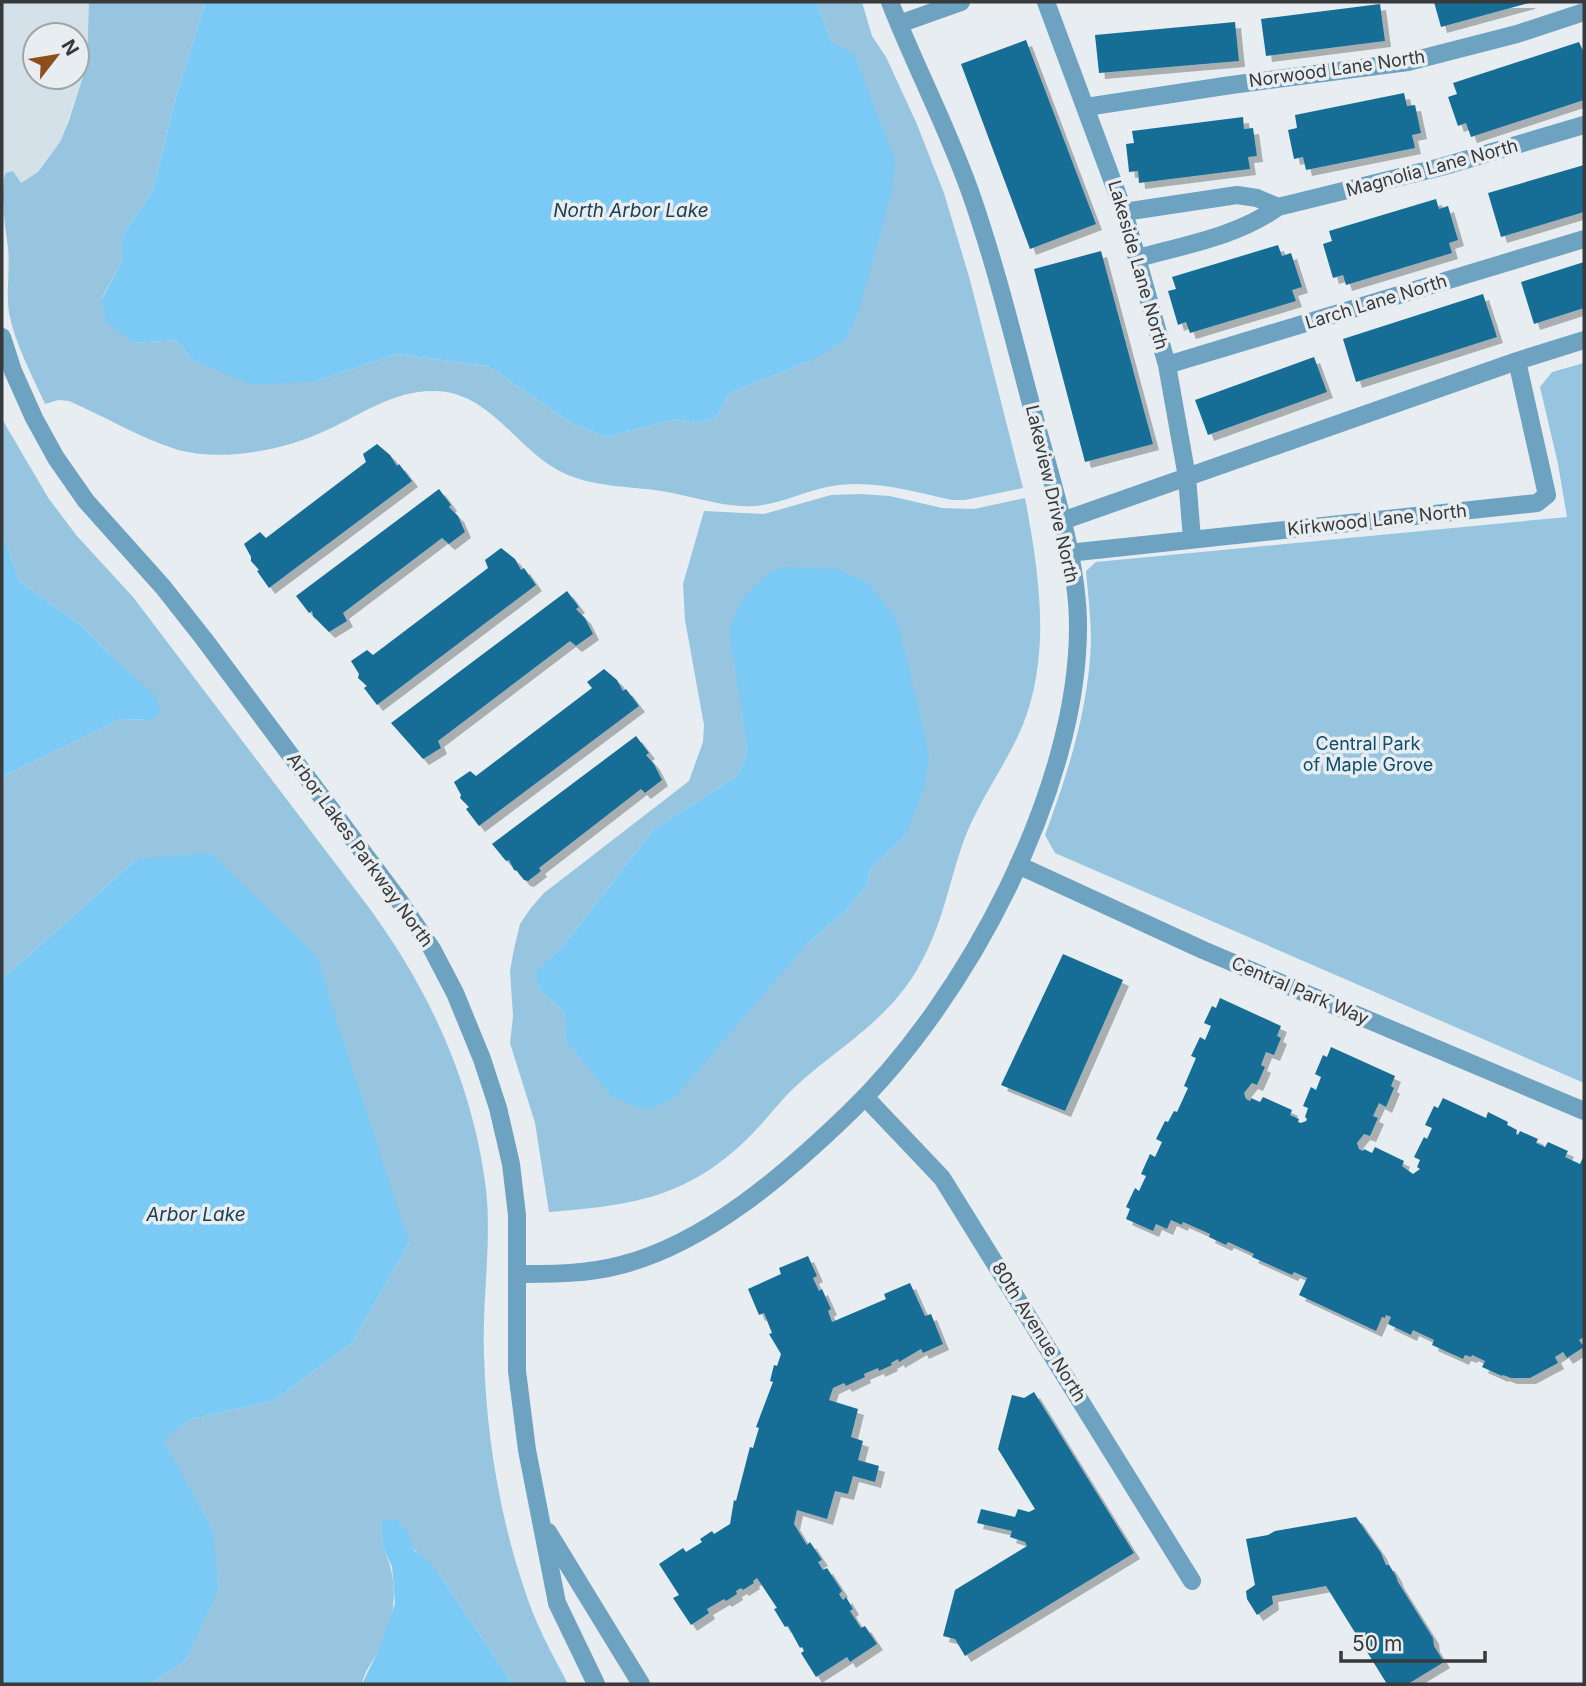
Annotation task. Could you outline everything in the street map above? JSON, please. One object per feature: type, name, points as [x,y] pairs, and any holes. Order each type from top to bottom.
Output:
[{"type":"street","name":"Lakeview Drive North","points":[[518,1274],[585,1272],[609,1268],[658,1253],[734,1209],[823,1138],[866,1097],[914,1040],[972,958],[1018,865],[1052,779],[1072,702],[1078,624],[1062,521],[1006,309],[972,198],[937,106],[890,2]]},
{"type":"street","points":[[899,24],[961,2]]},
{"type":"street","name":"Lakeside Lane North","points":[[1046,2],[1124,212],[1138,258],[1167,365],[1187,477],[1192,539]]},
{"type":"street","name":"Norwood Lane North","points":[[1086,107],[1408,62],[1517,34],[1584,12]]},
{"type":"street","name":"Magnolia Lane North","points":[[1138,258],[1244,227],[1278,207],[1441,167],[1584,125]]},
{"type":"street","points":[[1124,212],[1237,195],[1257,198],[1278,207]]},
{"type":"street","name":"Larch Lane North","points":[[1167,365],[1584,240]]},
{"type":"street","name":"Arbor Lakes Parkway North","points":[[2,337],[34,418],[56,458],[86,501],[163,587],[204,639],[400,902],[432,949],[455,993],[482,1059],[498,1108],[511,1164],[516,1202],[517,1371],[527,1450],[557,1602],[596,1684]]},
{"type":"street","points":[[1062,521],[1517,361],[1584,341]]},
{"type":"street","name":"Kirkwood Lane North","points":[[1068,553],[1537,503],[1547,495],[1517,361]]},
{"type":"street","name":"Central Park Way","points":[[1018,865],[1203,950],[1584,1111]]},
{"type":"street","name":"80th Avenue North","points":[[866,1097],[942,1178],[1192,1581]]},
{"type":"street","name":"Arbor Lakes Parkway North","points":[[542,1523],[641,1684]]},
{"type":"shaded area","points":[[2,2],[90,2],[89,21],[21,21],[21,91],[78,91],[60,142],[38,172],[21,183],[13,171],[5,173],[2,167]]},
{"type":"green space","points":[[89,2],[202,2],[204,7],[176,97],[153,190],[123,235],[123,259],[102,298],[135,343],[176,340],[193,360],[316,381],[397,354],[488,366],[573,424],[607,437],[676,419],[696,423],[716,418],[729,393],[810,361],[832,43],[817,2],[862,2],[872,36],[886,57],[916,122],[944,193],[970,280],[1023,488],[965,500],[952,500],[890,487],[858,484],[818,489],[773,503],[744,506],[667,492],[605,485],[568,475],[551,466],[475,403],[457,395],[437,391],[422,391],[394,398],[293,443],[253,452],[213,455],[175,449],[148,439],[69,401],[58,400],[45,404],[20,348],[9,313],[3,192],[5,173],[13,171],[21,183],[38,172],[60,142],[78,91],[91,91],[91,21],[88,21]]},
{"type":"green space","name":"Central Park of Maple Grove","points":[[1584,363],[1584,1083],[1055,853],[1045,835],[1076,740],[1089,666],[1091,632],[1086,571],[1096,562],[1567,517],[1540,387],[1552,372]]},
{"type":"green space","points":[[2,419],[49,499],[77,536],[133,597],[370,909],[412,974],[446,1042],[471,1113],[486,1189],[488,1230],[485,1383],[495,1472],[507,1531],[528,1600],[568,1684],[513,1684],[440,1575],[415,1550],[396,1520],[383,1546],[394,1585],[392,1611],[385,1637],[362,1684],[150,1684],[185,1661],[213,1530],[162,1440],[191,1419],[273,1401],[352,1343],[409,1243],[137,859],[2,979],[2,777],[120,719],[151,720],[109,654],[82,626],[19,581],[7,544],[2,539]]},
{"type":"green space","points":[[831,495],[890,496],[942,508],[974,509],[1025,498],[1035,555],[1040,642],[1037,671],[1022,727],[970,825],[926,952],[895,1001],[867,1028],[797,1085],[725,1159],[702,1174],[679,1186],[631,1202],[549,1212],[535,1123],[510,1043],[513,1016],[510,971],[520,924],[544,893],[689,781],[703,742],[704,725],[685,620],[683,584],[704,511],[764,514]],"holes":[[[747,743],[906,835],[870,869],[866,886],[845,911],[806,945],[568,1041],[564,1012],[539,989],[537,972],[563,946],[654,829],[736,777],[745,761]]]},
{"type":"water","name":"North Arbor Lake","points":[[202,2],[817,2],[832,43],[854,54],[895,160],[892,190],[859,311],[845,340],[810,361],[729,393],[716,418],[696,423],[676,419],[607,437],[573,424],[488,366],[397,354],[316,381],[251,385],[193,360],[176,340],[135,343],[106,322],[102,299],[123,259],[123,235],[153,190],[176,97],[204,7]]},
{"type":"water","points":[[2,539],[7,544],[19,581],[82,626],[154,695],[161,710],[151,720],[120,719],[2,777]]},
{"type":"water","points":[[785,567],[836,569],[867,582],[898,621],[929,755],[924,788],[906,835],[870,869],[866,886],[845,911],[806,945],[676,1096],[661,1105],[644,1109],[612,1097],[567,1041],[564,1012],[539,989],[536,972],[563,946],[654,829],[736,777],[745,761],[747,743],[729,631],[743,598],[769,573]]},
{"type":"water","name":"Arbor Lake","points":[[210,853],[316,955],[409,1243],[352,1343],[273,1401],[191,1419],[163,1440],[213,1530],[218,1590],[185,1661],[150,1684],[2,1684],[2,979],[137,859]]},
{"type":"water","points":[[382,1520],[397,1520],[407,1532],[415,1551],[440,1575],[513,1684],[362,1684],[380,1647],[395,1603],[392,1567],[383,1546]]},
{"type":"building","points":[[1434,2],[1529,2],[1529,3],[1441,27]]},
{"type":"building","points":[[1380,4],[1385,41],[1266,56],[1261,19]]},
{"type":"building","points":[[1235,22],[1239,61],[1099,73],[1095,35]]},
{"type":"building","points":[[1026,40],[1096,224],[1030,249],[961,64]]},
{"type":"building","points":[[1579,42],[1584,53],[1584,100],[1471,137],[1466,123],[1458,126],[1448,97],[1457,94],[1453,83]]},
{"type":"building","points":[[1404,93],[1407,106],[1415,105],[1421,133],[1412,135],[1415,148],[1306,170],[1303,157],[1294,159],[1288,130],[1297,128],[1295,115]]},
{"type":"building","points":[[1243,117],[1244,129],[1253,128],[1257,156],[1248,157],[1250,169],[1139,183],[1138,171],[1129,172],[1126,144],[1134,143],[1132,131]]},
{"type":"building","points":[[1584,165],[1584,212],[1501,237],[1488,193]]},
{"type":"building","points":[[1436,199],[1439,209],[1448,206],[1458,240],[1449,243],[1452,253],[1346,285],[1343,275],[1333,278],[1323,244],[1332,241],[1329,231]]},
{"type":"building","points":[[1278,245],[1282,256],[1291,253],[1302,287],[1292,290],[1296,301],[1190,333],[1186,322],[1178,325],[1168,291],[1176,289],[1172,277]]},
{"type":"building","points":[[1101,251],[1153,444],[1085,462],[1034,269]]},
{"type":"building","points":[[1584,262],[1584,308],[1534,324],[1521,282]]},
{"type":"building","points":[[1483,294],[1497,337],[1356,382],[1343,339]]},
{"type":"building","points":[[1314,357],[1327,392],[1208,435],[1195,400]]},
{"type":"building","points":[[377,444],[390,455],[397,466],[399,464],[412,481],[269,588],[251,561],[244,544],[260,532],[266,538],[366,462],[363,454]]},
{"type":"building","points":[[439,489],[451,505],[449,507],[458,516],[465,532],[449,544],[442,538],[343,613],[347,621],[329,632],[296,596]]},
{"type":"building","points":[[501,548],[515,559],[521,570],[524,568],[536,585],[377,705],[364,688],[367,686],[358,678],[359,674],[351,661],[367,650],[373,655],[488,568],[485,560]]},
{"type":"building","points":[[567,591],[593,634],[576,646],[570,641],[438,741],[441,748],[423,759],[391,723]]},
{"type":"building","points":[[604,669],[617,680],[623,691],[626,689],[639,706],[479,826],[466,809],[469,807],[460,798],[454,782],[470,771],[476,776],[592,688],[587,682]]},
{"type":"building","points":[[636,736],[649,753],[646,755],[662,780],[645,793],[641,789],[539,868],[541,871],[528,881],[524,880],[492,844]]},
{"type":"building","points":[[1063,954],[1123,980],[1065,1111],[1001,1085]]},
{"type":"building","points":[[1220,998],[1281,1026],[1277,1036],[1281,1038],[1274,1055],[1266,1052],[1261,1065],[1265,1067],[1257,1085],[1252,1083],[1244,1093],[1250,1101],[1251,1098],[1260,1102],[1263,1097],[1292,1110],[1290,1115],[1299,1119],[1298,1122],[1306,1121],[1308,1108],[1303,1106],[1311,1087],[1316,1090],[1321,1077],[1315,1074],[1323,1055],[1327,1057],[1331,1047],[1395,1076],[1391,1086],[1394,1088],[1386,1107],[1379,1103],[1373,1116],[1378,1118],[1370,1136],[1364,1134],[1357,1143],[1363,1151],[1364,1149],[1372,1153],[1375,1147],[1404,1161],[1402,1166],[1413,1174],[1420,1169],[1417,1167],[1420,1160],[1414,1157],[1432,1128],[1425,1125],[1434,1106],[1438,1108],[1443,1098],[1486,1118],[1488,1112],[1508,1122],[1507,1125],[1517,1130],[1518,1135],[1520,1131],[1538,1139],[1536,1143],[1545,1147],[1548,1142],[1568,1151],[1565,1157],[1580,1164],[1584,1155],[1584,1337],[1579,1340],[1584,1347],[1567,1358],[1563,1352],[1555,1357],[1558,1363],[1530,1378],[1502,1376],[1482,1367],[1485,1361],[1472,1355],[1465,1355],[1463,1359],[1432,1345],[1434,1340],[1413,1330],[1411,1335],[1388,1324],[1391,1317],[1386,1315],[1385,1318],[1382,1317],[1376,1331],[1299,1295],[1307,1278],[1294,1272],[1292,1275],[1252,1257],[1254,1254],[1228,1242],[1226,1245],[1209,1237],[1210,1234],[1183,1222],[1182,1225],[1171,1220],[1167,1229],[1156,1224],[1153,1231],[1126,1219],[1130,1209],[1126,1207],[1135,1188],[1139,1191],[1146,1176],[1141,1174],[1150,1154],[1155,1157],[1162,1142],[1156,1139],[1165,1121],[1168,1122],[1174,1111],[1177,1112],[1188,1088],[1184,1086],[1196,1058],[1191,1056],[1200,1037],[1205,1040],[1211,1026],[1204,1023],[1212,1006],[1216,1008]]},
{"type":"building","points":[[808,1256],[817,1276],[813,1278],[819,1291],[822,1289],[831,1309],[828,1311],[832,1322],[886,1299],[884,1294],[910,1283],[925,1316],[931,1314],[943,1344],[923,1353],[921,1349],[879,1371],[878,1368],[864,1374],[865,1377],[846,1386],[844,1383],[833,1388],[829,1400],[858,1409],[851,1437],[863,1441],[858,1460],[879,1466],[875,1482],[853,1476],[848,1494],[835,1491],[827,1519],[797,1510],[794,1524],[807,1545],[810,1542],[822,1560],[818,1562],[823,1570],[827,1568],[842,1591],[839,1594],[843,1600],[846,1597],[853,1609],[850,1611],[861,1628],[865,1626],[877,1644],[850,1662],[847,1657],[816,1677],[801,1653],[804,1651],[802,1647],[800,1648],[788,1626],[785,1627],[774,1609],[777,1608],[757,1578],[754,1583],[736,1591],[737,1594],[726,1601],[724,1599],[707,1609],[709,1613],[691,1625],[673,1598],[679,1595],[659,1564],[683,1548],[686,1552],[702,1542],[700,1539],[712,1531],[714,1534],[730,1524],[734,1500],[736,1501],[750,1447],[753,1448],[759,1428],[756,1427],[773,1382],[770,1381],[774,1365],[777,1366],[781,1354],[769,1334],[772,1333],[764,1313],[759,1315],[748,1289],[781,1274],[779,1268]]},
{"type":"building","points":[[1034,1392],[1134,1553],[965,1656],[955,1639],[943,1636],[955,1590],[1027,1546],[1025,1542],[1010,1537],[1012,1531],[977,1523],[981,1509],[1015,1517],[1018,1509],[1029,1512],[1035,1509],[998,1449],[1012,1395],[1024,1398]]},
{"type":"building","points":[[1356,1517],[1381,1553],[1386,1565],[1389,1565],[1396,1576],[1444,1662],[1408,1684],[1387,1684],[1326,1586],[1272,1596],[1273,1604],[1257,1615],[1247,1599],[1246,1591],[1255,1585],[1246,1539],[1275,1531]]}]
